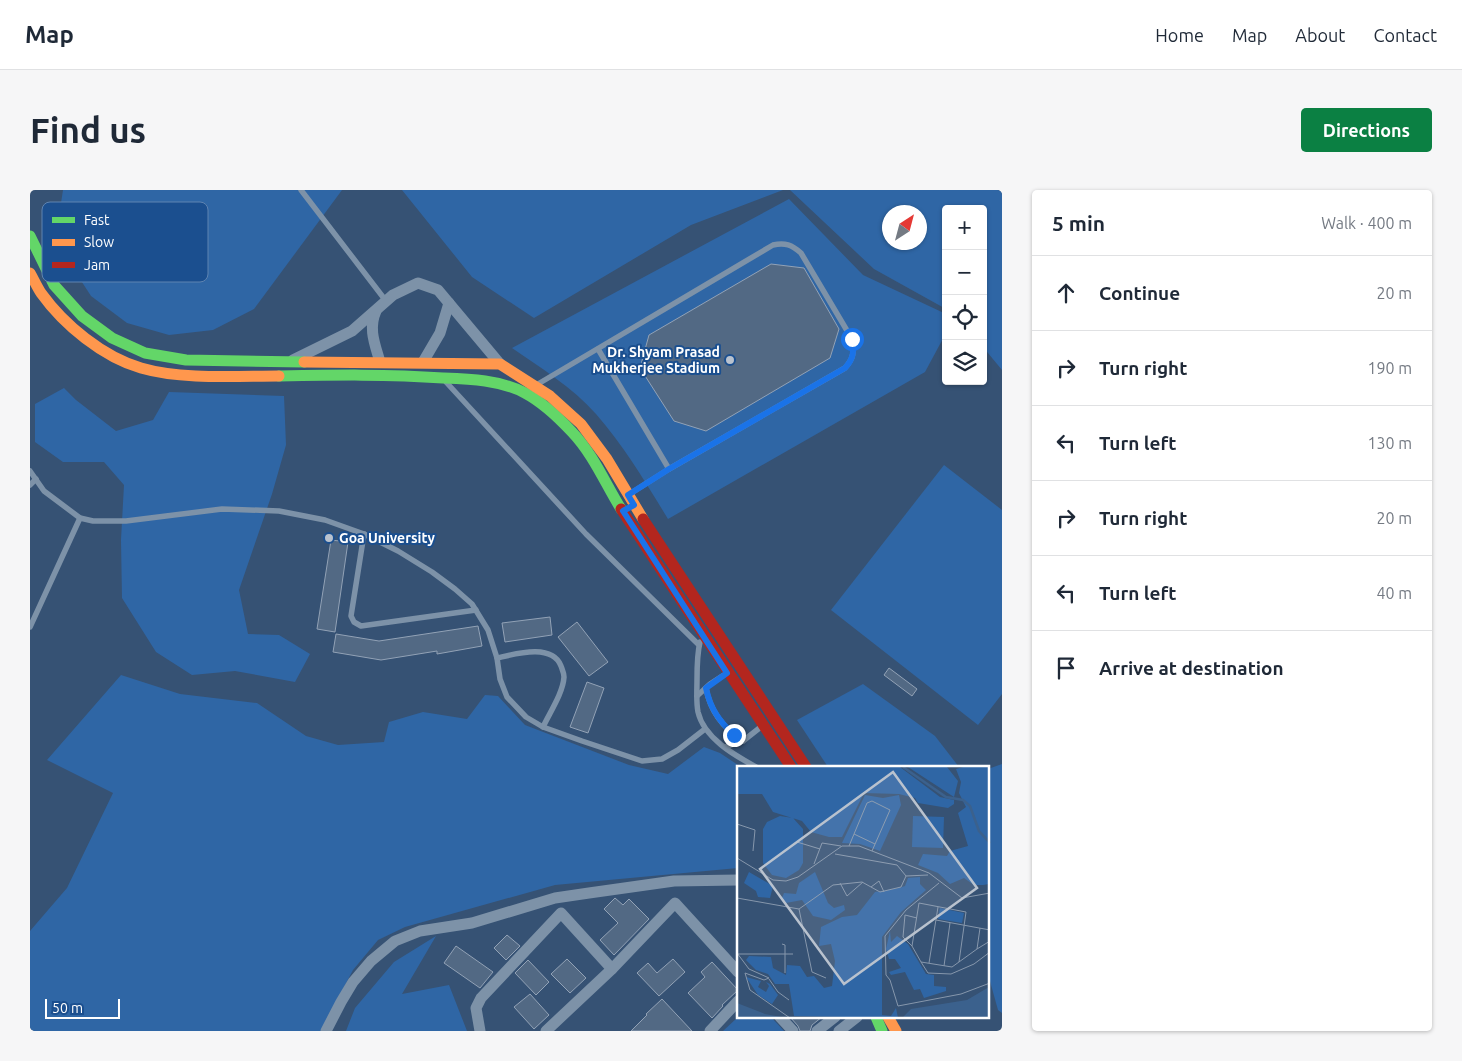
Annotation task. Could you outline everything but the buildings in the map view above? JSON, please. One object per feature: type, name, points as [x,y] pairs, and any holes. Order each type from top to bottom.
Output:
[{"type":"main road","points":[[30,236],[42,263]]},
{"type":"main road","points":[[30,273],[41,294],[71,327],[104,352],[141,368],[185,375],[402,375],[442,377],[498,383],[525,393],[542,405],[572,432],[597,466],[700,639],[727,673],[790,766]]},
{"type":"main road","points":[[52,282],[82,316],[112,338],[145,353],[186,360],[500,364],[536,385],[581,424],[607,459],[631,500],[805,766]]},
{"type":"main road","points":[[294,362],[297,375]]},
{"type":"main road","points":[[623,511],[631,500]]},
{"type":"main road","points":[[876,1018],[882,1031]]},
{"type":"main road","points":[[889,1018],[896,1031]]},
{"type":"street","points":[[294,362],[352,331],[393,295],[418,284],[438,290],[500,364]]},
{"type":"street","points":[[423,362],[440,333],[449,303]]},
{"type":"street","points":[[377,310],[372,320],[371,331],[380,362]]},
{"type":"street","points":[[763,726],[773,719]]},
{"type":"street","points":[[326,1031],[353,982],[371,961],[395,941],[420,931],[472,923],[555,898],[674,881],[737,880]]},
{"type":"street","points":[[546,1031],[612,969],[675,903],[737,971]]},
{"type":"street","points":[[480,1031],[476,1008],[481,998],[561,913],[612,969]]},
{"type":"street","points":[[710,1031],[737,1002]]},
{"type":"street","points":[[781,1018],[793,1031]]},
{"type":"street","points":[[817,1031],[834,1018]]},
{"type":"street","points":[[839,1031],[856,1018]]},
{"type":"lane","points":[[301,190],[386,301]]},
{"type":"lane","points":[[536,385],[773,245],[783,243],[794,247],[801,253],[852,339],[853,359],[845,368],[669,469],[631,500]]},
{"type":"lane","points":[[598,350],[669,469]]},
{"type":"lane","points":[[442,377],[586,534],[700,639],[697,666],[698,713],[705,729],[733,754],[754,766]]},
{"type":"lane","points":[[30,471],[44,491],[80,518],[93,521],[126,522],[222,509],[279,511],[326,520],[364,534],[398,551],[432,572],[455,589],[476,610],[488,630],[497,658],[500,679],[507,697],[526,717],[543,726],[620,755],[642,761],[662,759],[678,750],[705,729]]},
{"type":"lane","points":[[30,485],[36,479]]},
{"type":"lane","points":[[30,627],[80,518]]},
{"type":"lane","points":[[364,534],[351,616],[354,622],[361,626],[476,610]]},
{"type":"lane","points":[[497,658],[533,651],[549,654],[559,662],[564,675],[560,690],[543,726]]},
{"type":"lane","points":[[697,696],[727,673]]},
{"type":"lane","points":[[706,688],[710,705],[715,714],[729,730],[743,741]]},
{"type":"lane","points":[[725,747],[743,741],[763,726]]},
{"type":"shaded area","points":[[63,190],[342,190],[254,309],[213,330],[169,335],[127,323],[91,296],[82,282],[208,282],[208,202],[61,202]]},
{"type":"shaded area","points":[[402,190],[783,190],[691,225],[534,318],[472,277]]},
{"type":"shaded area","points":[[790,190],[1002,190],[1002,370],[987,352],[987,205],[942,205],[942,307],[874,269]]},
{"type":"shaded area","name":"Dr. Shyam Prasad Mukherjee Stadium","points":[[789,199],[863,275],[942,312],[942,340],[925,372],[668,519],[625,452],[587,404],[567,387],[512,348]]},
{"type":"shaded area","points":[[64,388],[76,400],[116,431],[153,420],[169,392],[284,396],[286,445],[272,494],[239,590],[248,634],[279,635],[310,654],[295,682],[235,671],[192,675],[156,652],[122,598],[121,540],[124,485],[104,462],[63,462],[35,442],[35,404]]},
{"type":"shaded area","points":[[944,465],[1002,510],[1002,694],[978,725],[831,610]]},
{"type":"shaded area","points":[[121,675],[180,694],[257,703],[306,736],[338,745],[384,742],[389,722],[423,712],[467,719],[485,695],[498,696],[525,725],[629,765],[668,774],[704,747],[720,753],[740,766],[737,766],[737,868],[555,885],[405,927],[378,940],[353,970],[321,1031],[30,1031],[30,931],[67,888],[113,793],[47,760]]},
{"type":"shaded area","points":[[863,684],[935,736],[958,766],[827,766],[797,720]]},
{"type":"shaded area","points":[[1002,764],[1002,1013],[998,1010],[989,978],[989,769]]},
{"type":"shaded area","points":[[436,936],[402,994],[449,985],[467,1031],[346,1031],[355,1008],[394,962]]},
{"type":"shaded area","points":[[737,1018],[772,1018],[784,1031],[723,1031]]},
{"type":"traffic: fast","points":[[30,236],[42,260]]},
{"type":"traffic: fast","points":[[53,282],[82,316],[112,338],[145,353],[186,360],[304,362]]},
{"type":"traffic: fast","points":[[279,376],[361,375],[422,377],[485,381],[505,385],[525,393],[544,406],[572,432],[593,459],[621,509]]},
{"type":"traffic: fast","points":[[876,1018],[882,1031]]},
{"type":"traffic: slow","points":[[30,273],[41,293],[61,317],[99,348],[127,363],[157,372],[192,376],[279,376]]},
{"type":"traffic: slow","points":[[304,362],[500,364],[550,396],[581,424],[607,459],[643,519]]},
{"type":"traffic: slow","points":[[889,1018],[896,1031]]},
{"type":"traffic: jam","points":[[621,509],[790,766]]},
{"type":"traffic: jam","points":[[643,519],[805,766]]},
{"type":"place","name":"Dr. Shyam Prasad Mukherjee Stadium","points":[[730,360]]},
{"type":"place","name":"Goa University","points":[[329,538]]},
{"type":"route","points":[[734,735],[715,714],[710,705],[706,688],[727,673],[623,511],[634,505],[628,495],[669,469],[845,368],[853,359],[852,339]]}]
